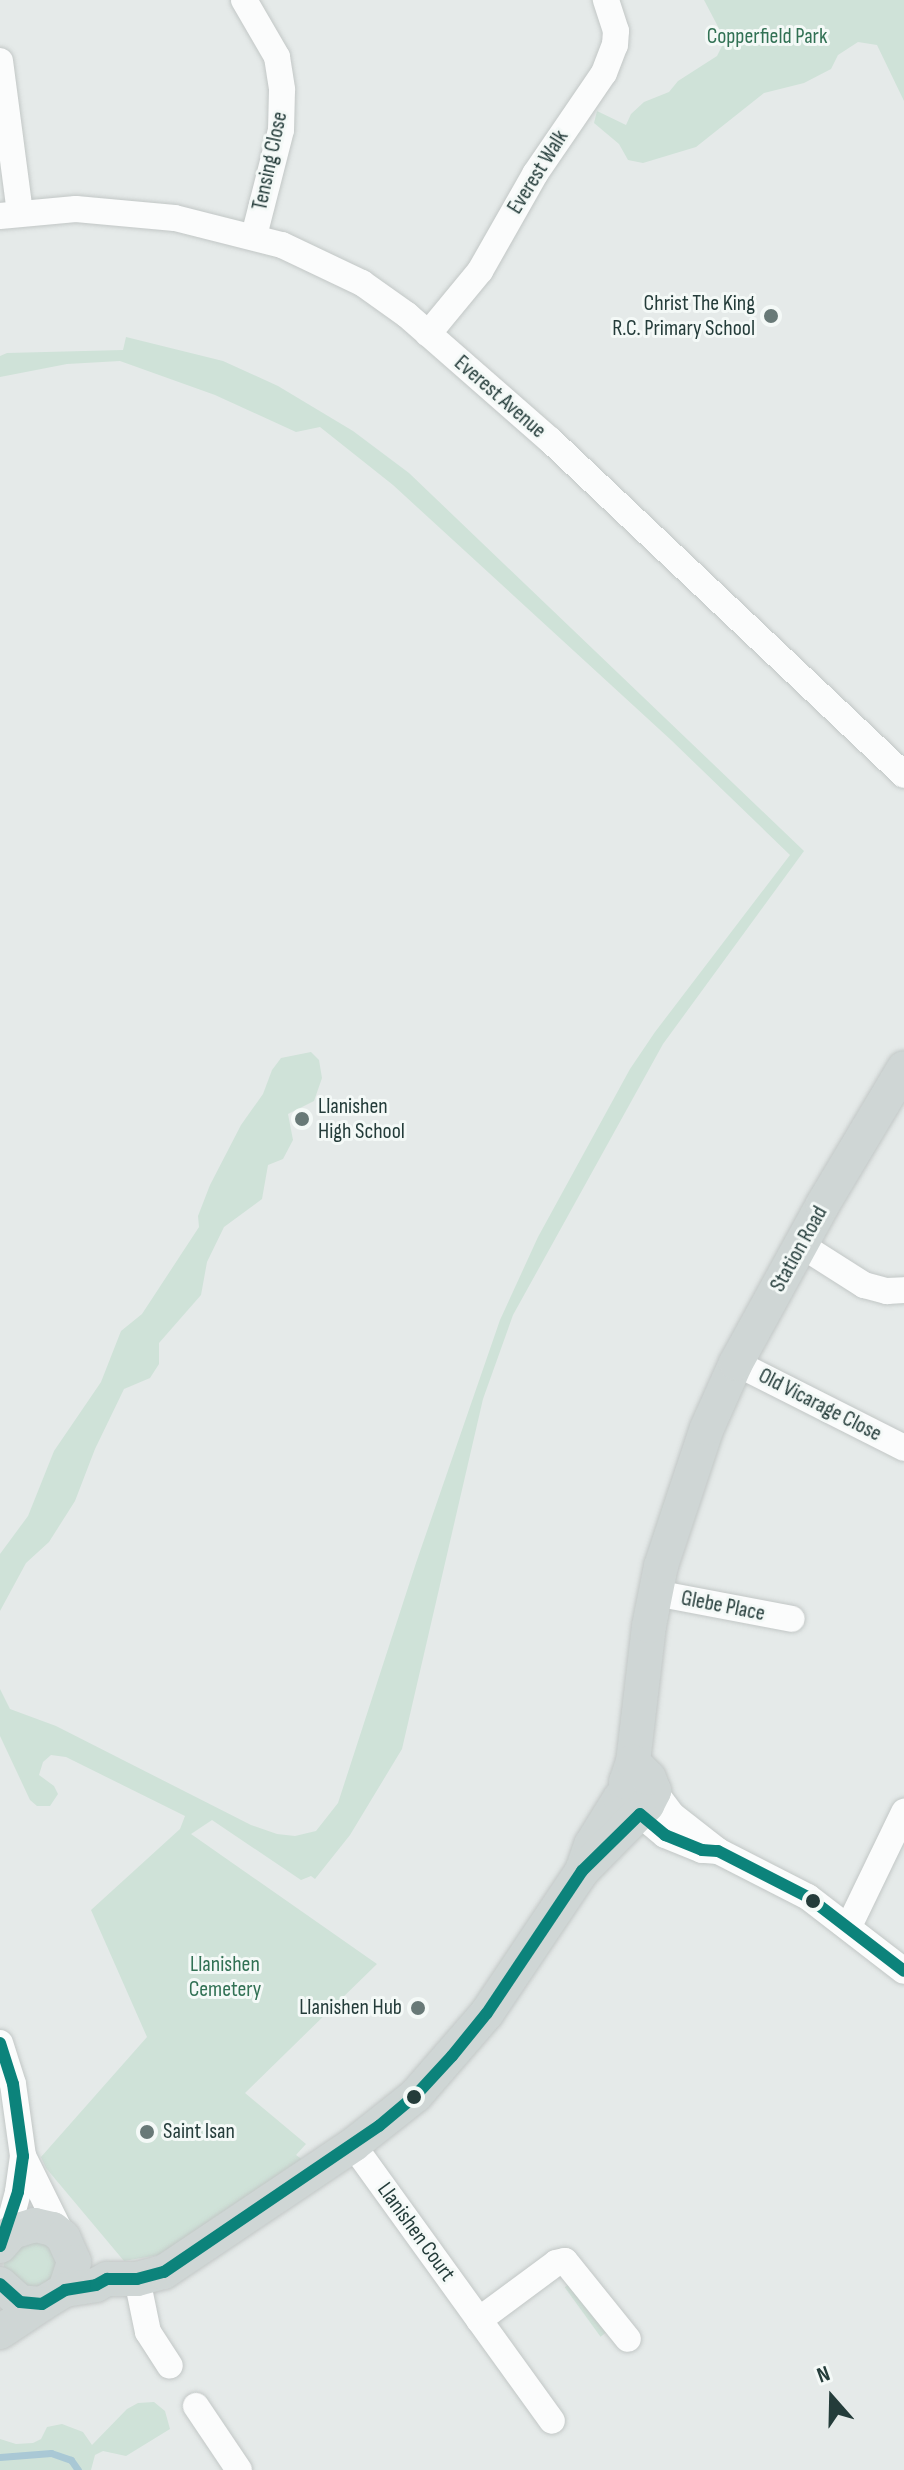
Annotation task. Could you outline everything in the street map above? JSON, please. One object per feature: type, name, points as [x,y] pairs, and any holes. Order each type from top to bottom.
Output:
[{"type":"main road","name":"Station Road","points":[[54,2297],[122,2279],[164,2272],[181,2263],[353,2145],[406,2103],[452,2056],[487,2013],[582,1871],[591,1845],[620,1798],[639,1790],[655,1593],[707,1428],[736,1363],[866,1127],[904,1068]]},
{"type":"main road","points":[[3,2242],[35,2225],[53,2229],[90,2260],[122,2279]]},
{"type":"main road","points":[[0,2332],[54,2297],[74,2273],[67,2243]]},
{"type":"main road","points":[[0,2284],[20,2302],[54,2297]]},
{"type":"street","name":"Tensing Close","points":[[244,0],[277,57],[282,90],[281,130],[254,236]]},
{"type":"street","name":"Everest Walk","points":[[428,334],[480,271],[529,184],[611,61],[616,31],[606,0]]},
{"type":"street","points":[[0,61],[10,215]]},
{"type":"street","name":"Everest Avenue","points":[[10,215],[116,210],[175,218],[254,236],[318,260],[362,283],[428,334],[590,477],[758,641],[904,775]]},
{"type":"street","points":[[801,1245],[864,1285],[887,1291],[904,1290]]},
{"type":"street","name":"Old Vicarage Close","points":[[736,1363],[904,1448]]},
{"type":"street","name":"Glebe Place","points":[[655,1593],[792,1619]]},
{"type":"street","points":[[639,1790],[718,1851],[782,1881],[849,1926],[904,1971]]},
{"type":"street","points":[[849,1926],[904,1812]]},
{"type":"street","points":[[0,2043],[13,2084],[23,2156],[18,2192],[3,2242]]},
{"type":"street","name":"Llanishen Court","points":[[353,2145],[552,2421]]},
{"type":"street","points":[[23,2156],[67,2243]]},
{"type":"street","points":[[479,2320],[556,2263],[565,2261],[628,2339]]},
{"type":"street","points":[[122,2279],[148,2332],[170,2366]]},
{"type":"street","points":[[196,2406],[239,2470]]},
{"type":"green space","name":"Copperfield Park","points":[[704,0],[904,0],[904,101],[877,45],[858,42],[838,55],[831,69],[804,83],[764,93],[696,147],[643,163],[628,160],[619,144],[594,123],[597,111],[626,125],[631,114],[644,102],[669,92],[678,81],[717,56],[725,40]]},
{"type":"green space","name":"Llanishen Cemetery","points":[[126,337],[223,361],[278,386],[353,431],[409,473],[804,851],[663,1044],[513,1315],[483,1399],[402,1749],[350,1835],[315,1879],[311,1876],[301,1880],[212,1820],[191,1834],[377,1964],[245,2093],[306,2144],[296,2155],[303,2160],[164,2254],[124,2261],[46,2168],[41,2157],[147,2037],[91,1910],[180,1829],[185,1816],[66,1757],[51,1755],[43,1762],[39,1775],[54,1786],[58,1794],[50,1806],[37,1806],[30,1800],[0,1736],[0,1689],[10,1709],[56,1726],[251,1825],[277,1834],[295,1836],[316,1831],[338,1803],[500,1320],[538,1237],[630,1069],[790,855],[671,740],[393,485],[320,427],[296,432],[215,395],[120,361],[67,364],[0,377],[0,356],[7,353],[123,350]]},
{"type":"green space","points":[[311,1052],[319,1060],[322,1078],[314,1101],[288,1114],[293,1140],[283,1159],[268,1165],[262,1199],[224,1227],[207,1262],[201,1295],[159,1343],[159,1364],[150,1378],[124,1389],[95,1449],[75,1501],[49,1542],[26,1563],[0,1611],[0,1554],[28,1516],[54,1451],[101,1382],[121,1331],[142,1314],[199,1227],[198,1216],[210,1185],[241,1125],[263,1094],[272,1070],[281,1058]]},
{"type":"green space","points":[[41,2234],[64,2262],[41,2293],[7,2276],[4,2258]]},
{"type":"green space","points":[[572,2282],[608,2331],[601,2337],[565,2287]]},
{"type":"green space","points":[[154,2402],[165,2411],[170,2429],[126,2456],[103,2451],[95,2455],[91,2470],[0,2470],[0,2439],[16,2444],[33,2443],[41,2439],[47,2427],[62,2424],[83,2432],[92,2445],[127,2409],[138,2403]]},
{"type":"waterway","points":[[0,2457],[51,2453],[71,2460],[78,2470]]},
{"type":"transit line","points":[[0,2284],[20,2302],[42,2304],[65,2290],[96,2285],[107,2279],[137,2279],[164,2272],[379,2126],[416,2095],[452,2056],[487,2013],[582,1871],[640,1814],[665,1835],[702,1850],[718,1851],[808,1897],[904,1971]]},
{"type":"transit line","points":[[0,2043],[13,2084],[23,2156],[18,2192],[0,2246]]},
{"type":"place","name":"Christ The King R.C. Primary School","points":[[771,316]]},
{"type":"place","name":"Llanishen High School","points":[[302,1119]]},
{"type":"place","name":"Llanishen Hub","points":[[418,2008]]},
{"type":"place","name":"Saint Isan","points":[[147,2132]]}]
